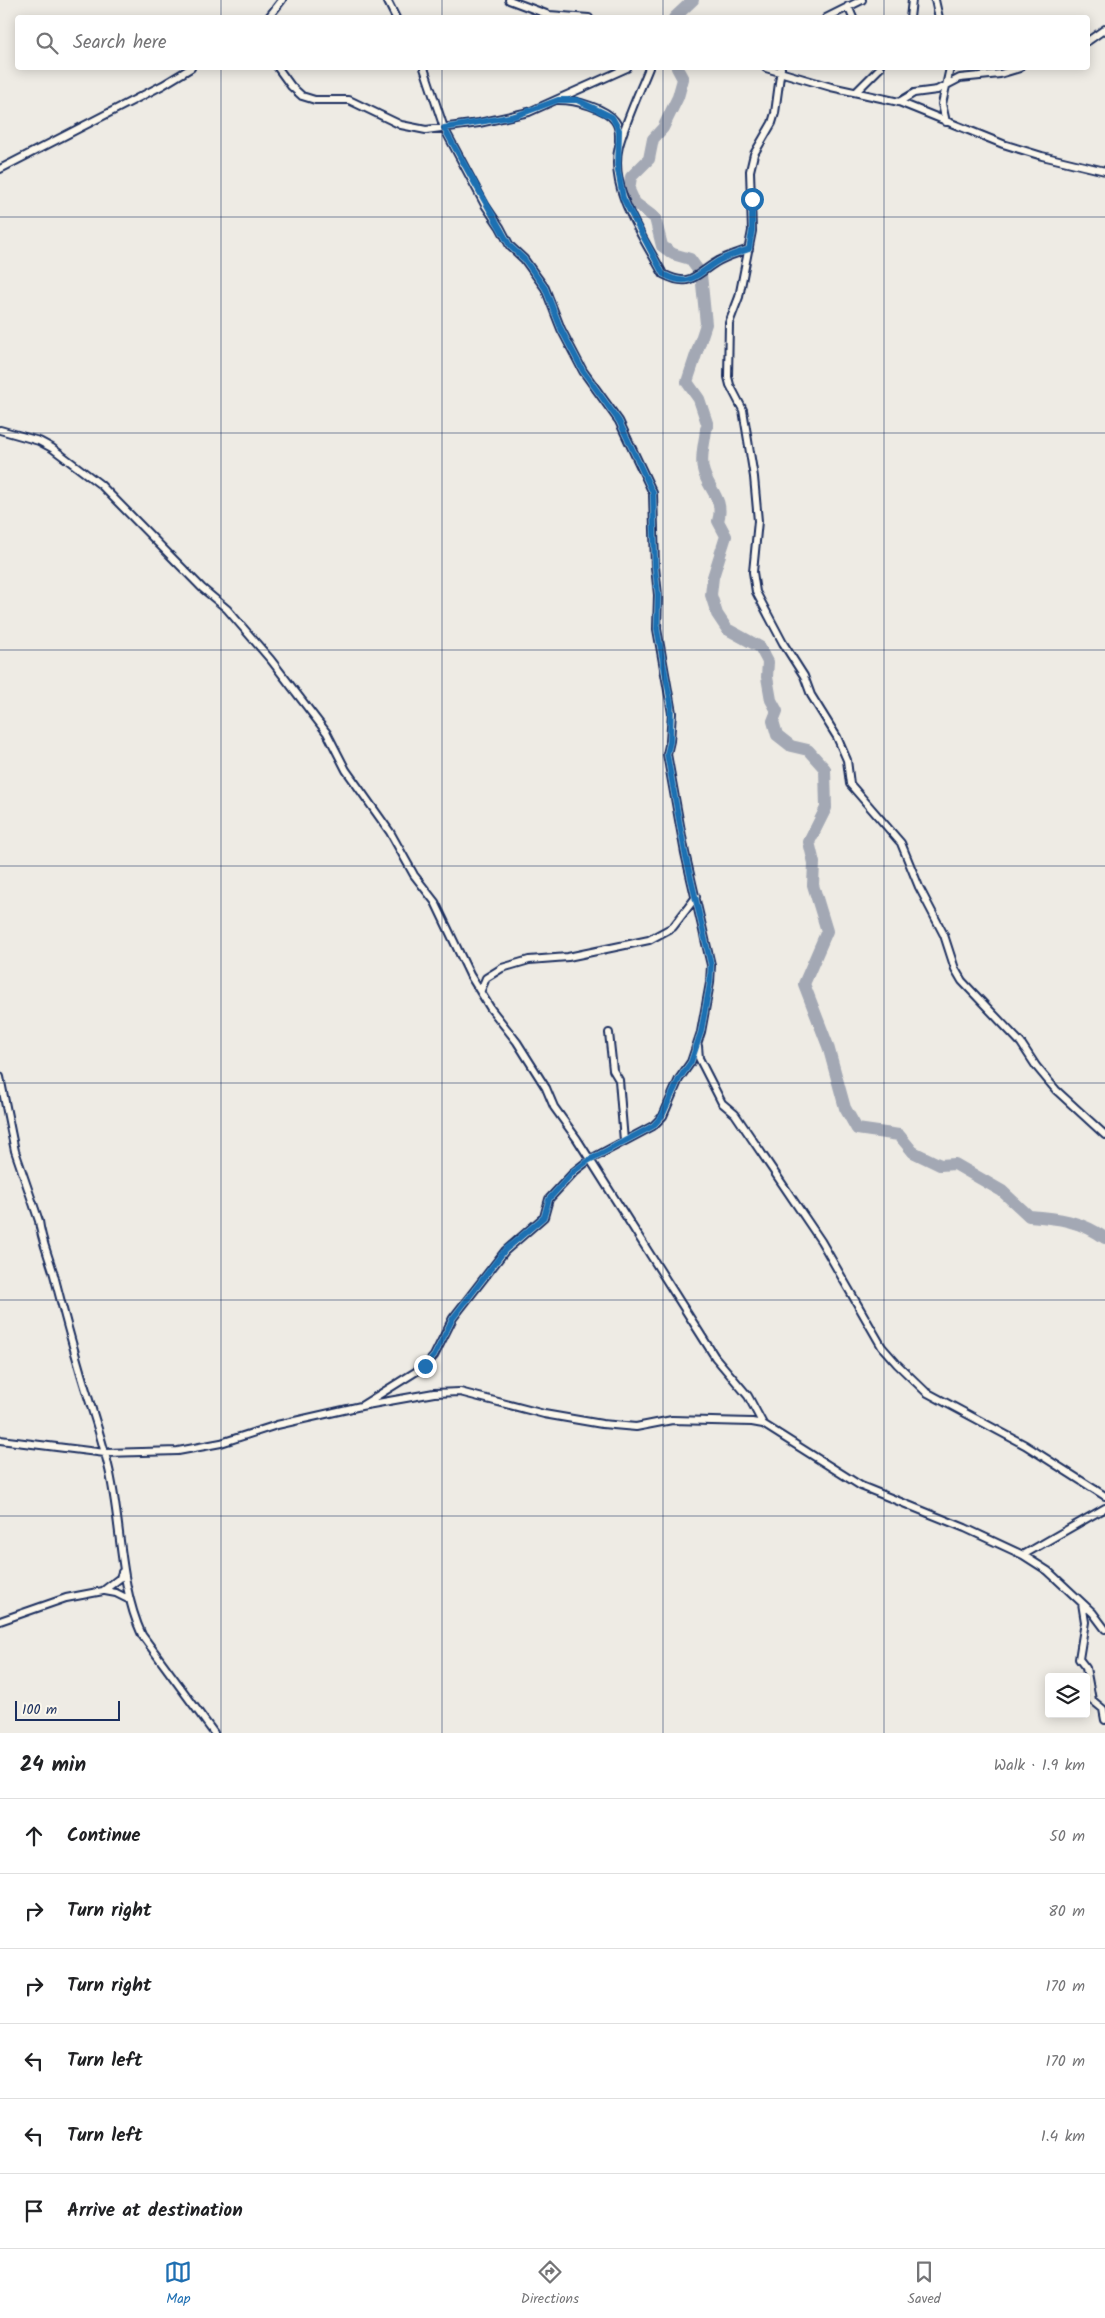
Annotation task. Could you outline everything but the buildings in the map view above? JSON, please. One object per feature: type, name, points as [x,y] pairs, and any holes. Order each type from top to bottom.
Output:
[{"type":"street","points":[[270,15],[282,0]]},
{"type":"street","points":[[387,0],[394,15]]},
{"type":"street","points":[[508,0],[549,15]]},
{"type":"street","points":[[832,15],[862,0]]},
{"type":"street","points":[[910,15],[912,0]]},
{"type":"street","points":[[935,0],[938,15]]},
{"type":"street","points":[[848,6],[852,15]]},
{"type":"street","points":[[1090,39],[1105,29]]},
{"type":"street","points":[[0,169],[163,85],[188,70]]},
{"type":"street","points":[[279,70],[291,86],[302,96],[315,100],[348,100],[401,125],[418,129],[444,128],[515,116],[558,100],[623,70]]},
{"type":"street","points":[[361,1406],[425,1366],[434,1356],[453,1318],[505,1250],[544,1217],[549,1199],[574,1171],[589,1160],[653,1126],[662,1116],[679,1079],[691,1062],[698,1042],[711,975],[696,897],[685,853],[667,754],[670,742],[671,704],[657,629],[658,595],[655,567],[653,493],[619,421],[583,371],[561,329],[545,288],[524,259],[510,246],[444,128],[425,70]]},
{"type":"street","points":[[619,144],[648,70]]},
{"type":"street","points":[[781,70],[772,124],[754,154],[750,171],[753,217],[749,249],[739,297],[729,323],[728,369],[730,385],[743,410],[754,477],[758,521],[753,572],[756,592],[804,676],[811,695],[837,737],[847,760],[850,784],[901,843],[919,887],[929,902],[944,935],[955,969],[962,981],[1021,1043],[1036,1066],[1056,1090],[1105,1135]]},
{"type":"street","points":[[784,70],[831,86],[899,102],[1023,151],[1105,171]]},
{"type":"street","points":[[856,91],[878,70]]},
{"type":"street","points":[[946,122],[942,104],[950,70]]},
{"type":"street","points":[[899,102],[909,95],[932,92],[965,76],[1000,74],[1013,70]]},
{"type":"street","points":[[558,100],[577,100],[612,117],[619,130],[618,178],[623,198],[663,274],[672,279],[691,280],[715,263],[749,249]]},
{"type":"street","points":[[0,430],[39,440],[101,485],[249,633],[327,733],[346,770],[390,832],[414,875],[435,902],[451,939],[491,1009],[517,1042],[546,1088],[554,1106],[577,1139],[715,1357],[754,1404],[763,1424]]},
{"type":"street","points":[[481,990],[486,978],[502,968],[529,960],[568,957],[657,937],[673,927],[696,897]]},
{"type":"street","points":[[610,1033],[613,1070],[619,1080],[624,1142]]},
{"type":"street","points":[[698,1042],[700,1058],[722,1103],[735,1114],[812,1227],[860,1306],[882,1347],[897,1364],[926,1392],[1026,1445],[1105,1496]]},
{"type":"street","points":[[0,1077],[15,1152],[39,1221],[40,1232],[63,1315],[105,1453],[120,1525],[123,1570],[130,1600],[142,1635],[214,1733]]},
{"type":"street","points":[[0,1440],[105,1453],[178,1451],[221,1443],[277,1425],[361,1406],[434,1393],[460,1392],[544,1414],[602,1424],[636,1427],[672,1420],[752,1422],[763,1424],[861,1486],[965,1528],[1023,1555],[1048,1571],[1082,1603],[1105,1629]]},
{"type":"street","points":[[1023,1555],[1105,1508]]},
{"type":"street","points":[[103,1591],[120,1578],[123,1570]]},
{"type":"street","points":[[0,1621],[66,1598],[103,1591],[112,1591],[130,1600]]},
{"type":"street","points":[[1082,1603],[1085,1622],[1079,1659],[1086,1668],[1092,1700],[1102,1709],[1105,1720]]},
{"type":"waterway","points":[[677,15],[693,0]]},
{"type":"waterway","points":[[678,70],[683,79],[678,97],[663,128],[653,139],[649,159],[631,177],[629,190],[635,203],[655,218],[662,246],[673,254],[690,259],[701,274],[706,324],[687,382],[699,399],[708,426],[702,454],[702,464],[705,476],[717,500],[720,513],[718,521],[726,536],[713,577],[711,595],[717,614],[727,629],[760,647],[768,662],[767,677],[771,700],[777,711],[773,721],[777,735],[791,746],[808,750],[825,769],[826,808],[809,842],[814,863],[813,885],[827,931],[804,984],[828,1046],[845,1108],[857,1129],[899,1135],[913,1152],[940,1165],[955,1164],[1002,1191],[1029,1216],[1069,1221],[1096,1232],[1105,1238]]},
{"type":"route","points":[[425,1366],[434,1356],[453,1318],[472,1292],[505,1250],[544,1217],[546,1204],[549,1199],[574,1171],[589,1160],[653,1126],[662,1116],[679,1079],[691,1062],[698,1042],[711,975],[711,965],[703,924],[685,853],[667,754],[670,742],[672,713],[657,629],[658,595],[655,567],[655,504],[653,493],[619,421],[587,379],[561,329],[545,288],[524,259],[514,252],[510,246],[485,205],[444,128],[515,116],[558,100],[577,100],[612,117],[619,130],[618,170],[619,185],[623,198],[628,211],[634,218],[663,274],[672,279],[691,280],[715,263],[749,249],[753,217],[752,199]]}]
